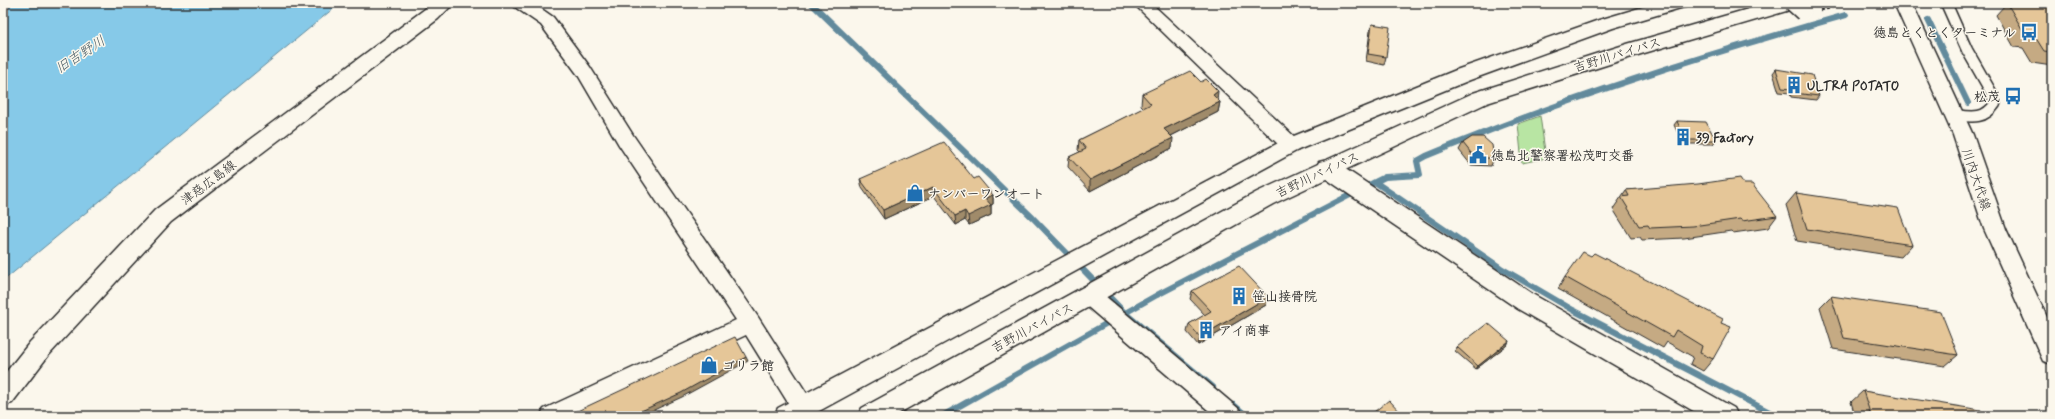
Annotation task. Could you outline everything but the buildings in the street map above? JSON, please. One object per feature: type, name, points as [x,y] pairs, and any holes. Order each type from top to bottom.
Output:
[{"type":"main road","name":"津慈広島線","points":[[3,395],[39,349],[163,216],[431,16],[445,3]]},
{"type":"main road","points":[[795,412],[1291,145],[1463,75],[1606,24],[1677,3]]},
{"type":"main road","name":"川内大代線","points":[[1903,3],[1954,115],[1995,230],[2052,354]]},
{"type":"main road","name":"吉野川バイパス","points":[[871,416],[1265,198],[1480,98],[1634,48],[1796,6]]},
{"type":"main road","points":[[1327,168],[1526,302],[1725,416]]},
{"type":"street","points":[[521,3],[547,21],[584,71],[626,140],[750,322],[795,412]]},
{"type":"street","points":[[1141,3],[1291,145]]},
{"type":"street","points":[[1090,296],[1231,416]]},
{"type":"street","points":[[552,416],[750,322]]},
{"type":"lane","points":[[1946,3],[1967,50],[1991,92],[1994,104],[1990,112],[1985,116],[1976,118],[1954,115]]},
{"type":"green space","points":[[1540,116],[1546,158],[1522,163],[1518,124]]},
{"type":"water","name":"旧吉野川","points":[[3,3],[340,3],[3,281]]},
{"type":"waterway","points":[[811,3],[1033,218],[1125,313]]},
{"type":"waterway","points":[[1375,182],[1385,177],[1420,175],[1417,161],[1426,156],[1478,135],[1582,97],[1687,62],[1846,15]]},
{"type":"waterway","points":[[1928,20],[1968,103]]},
{"type":"waterway","points":[[1125,313],[1375,182]]},
{"type":"waterway","points":[[1375,182],[1501,268],[1573,310],[1777,416]]},
{"type":"waterway","points":[[942,416],[1125,313]]},
{"type":"waterway","points":[[1125,313],[1213,387]]},
{"type":"waterway","points":[[1234,405],[1247,416]]},
{"type":"place","name":"徳島とくとくターミナル","points":[[2029,32]]},
{"type":"place","name":"ULTRA POTATO","points":[[1794,85]]},
{"type":"place","name":"松茂","points":[[2013,96]]},
{"type":"place","name":"39 Factory","points":[[1683,137]]},
{"type":"place","name":"徳島北警察署松茂町交番","points":[[1478,155]]},
{"type":"place","name":"ナンバーワンオート","points":[[915,193]]},
{"type":"place","name":"笹山接骨院","points":[[1239,296]]},
{"type":"place","name":"アイ商事","points":[[1206,330]]},
{"type":"place","name":"ゴリラ館","points":[[709,365]]}]
